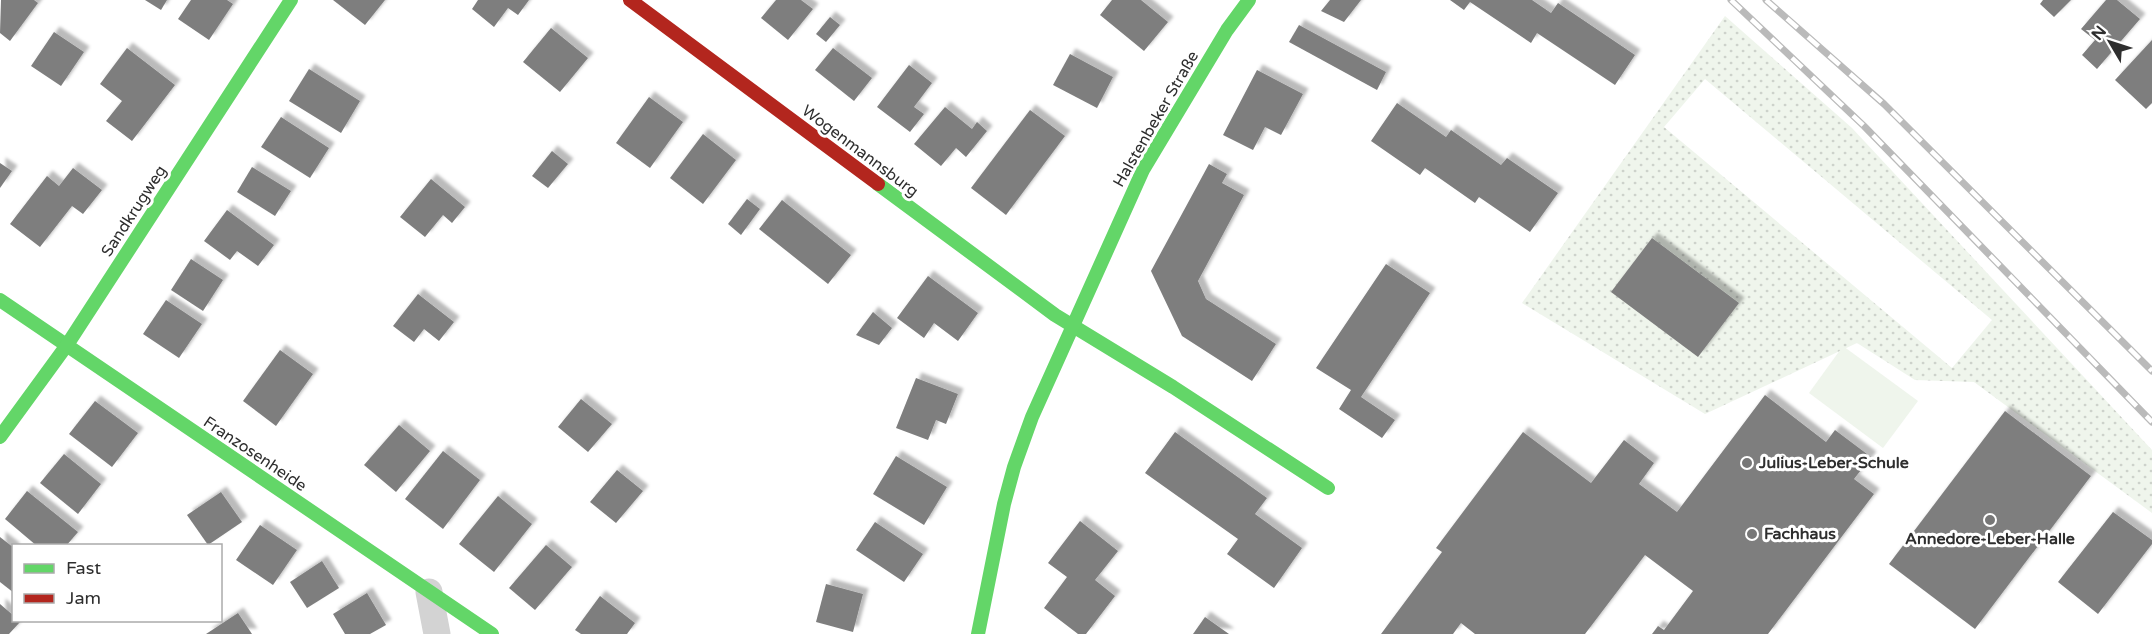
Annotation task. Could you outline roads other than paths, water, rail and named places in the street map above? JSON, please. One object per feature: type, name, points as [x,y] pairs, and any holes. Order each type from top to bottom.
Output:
[{"type":"street","name":"Sandkrugweg","points":[[0,437],[67,345],[291,0]]},
{"type":"street","name":"Halstenbeker Straße","points":[[978,634],[999,528],[1014,467],[1032,417],[1143,170],[1227,30],[1249,0]]},
{"type":"street","name":"Wogenmannsburg","points":[[633,1],[939,231],[1072,326]]},
{"type":"street","name":"Franzosenheide","points":[[0,300],[492,634]]},
{"type":"street","points":[[1072,326],[1173,387],[1328,488]]},
{"type":"street","points":[[429,592],[437,634]]},
{"type":"railway","points":[[1731,0],[1864,126],[2152,422]]},
{"type":"railway","points":[[1766,0],[1884,104],[2152,371]]},
{"type":"place","name":"Julius-Leber-Schule","points":[[1747,463]]},
{"type":"place","name":"Annedore-Leber-Halle","points":[[1990,520]]},
{"type":"place","name":"Fachhaus","points":[[1752,534]]}]
